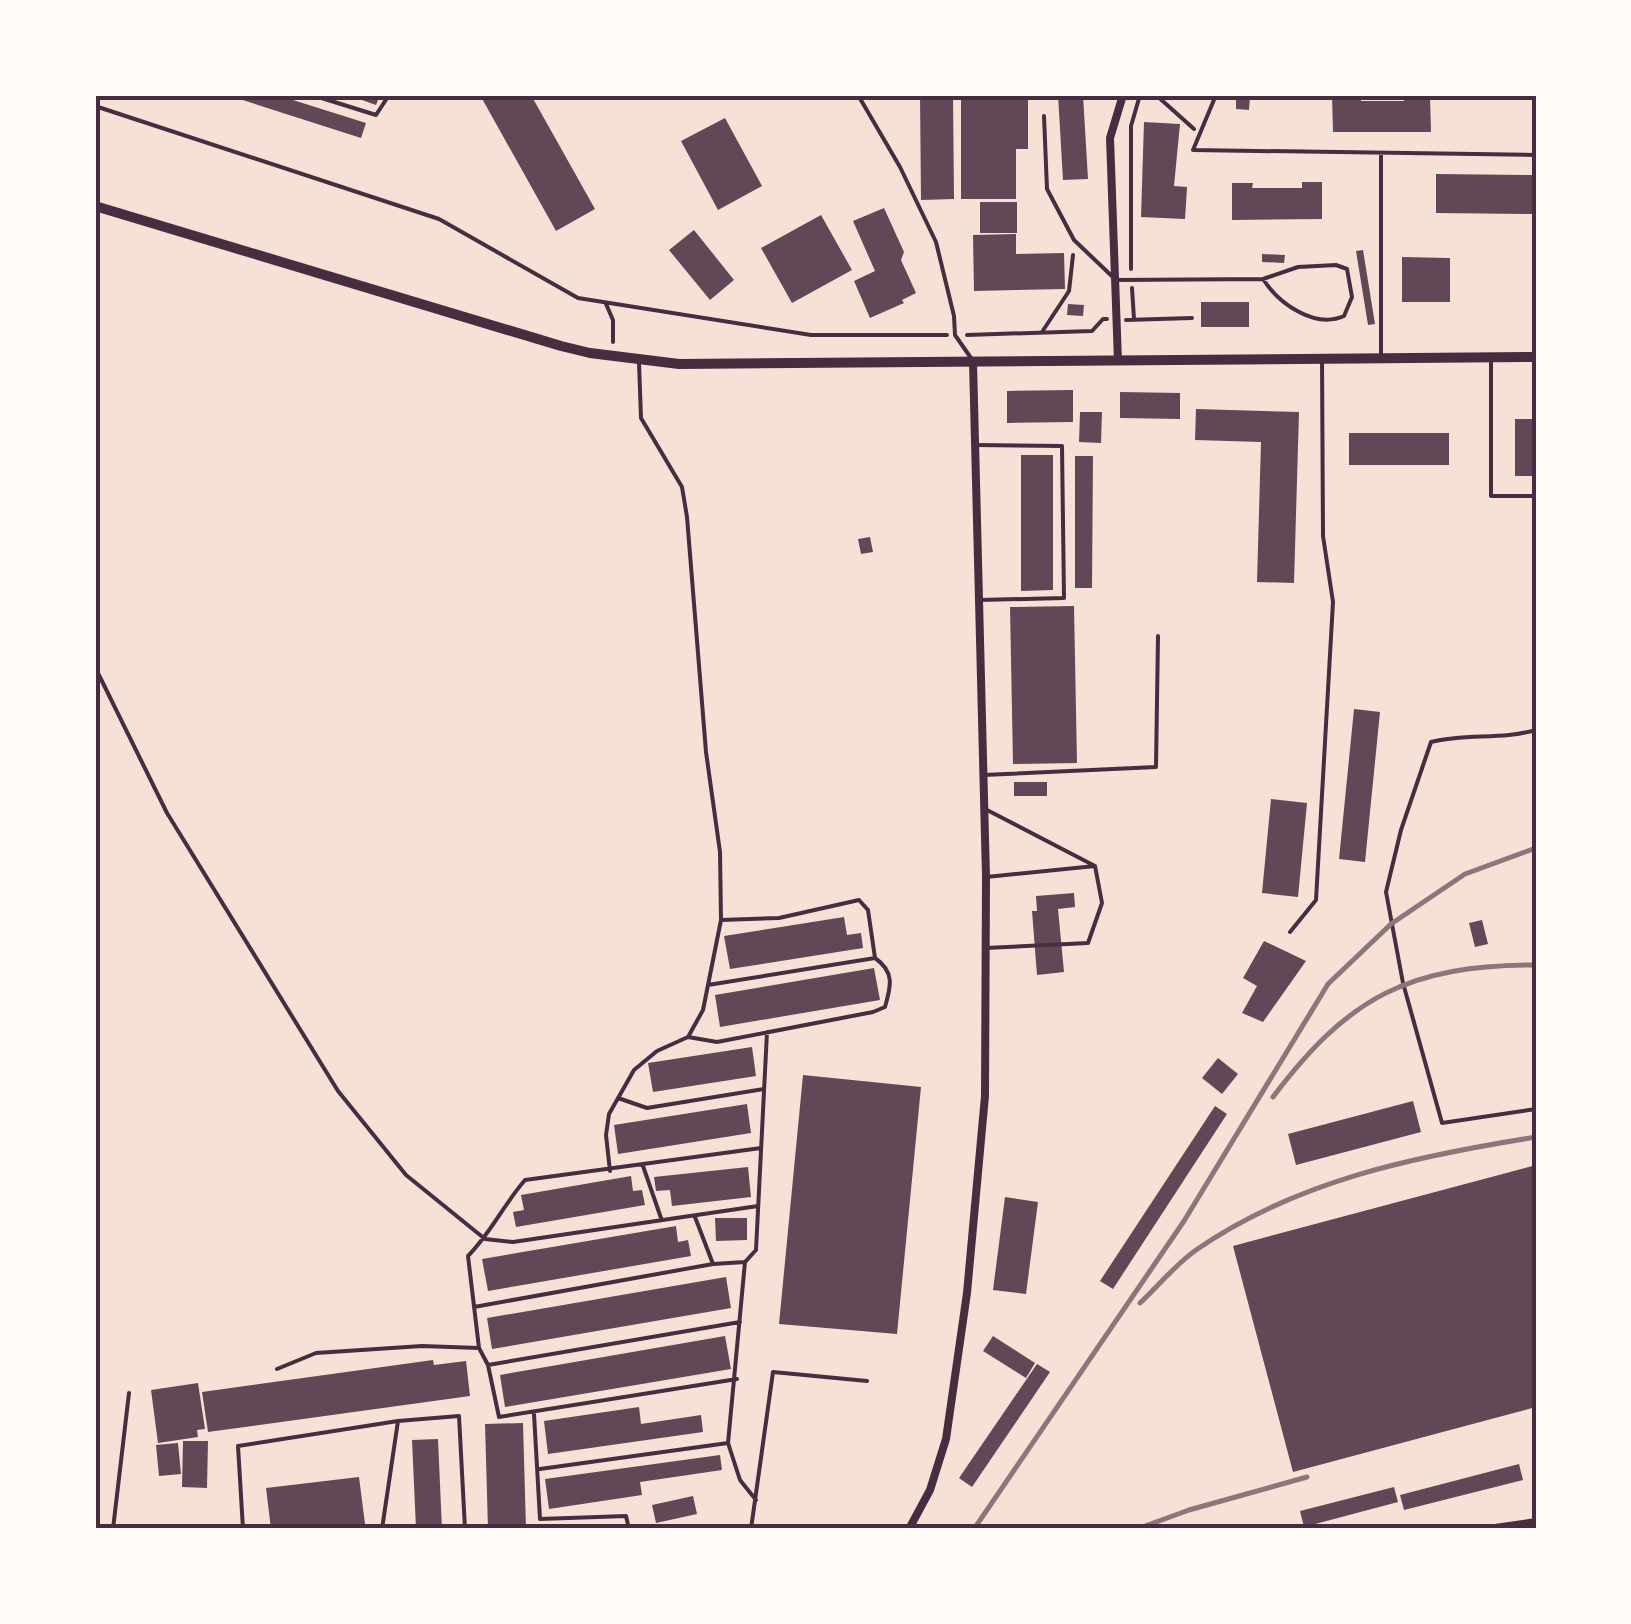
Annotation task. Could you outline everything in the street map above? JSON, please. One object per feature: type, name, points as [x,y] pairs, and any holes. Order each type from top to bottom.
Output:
[{"type":"main road","points":[[95,206],[524,335],[639,360],[721,366],[1536,358]]},
{"type":"street","points":[[1118,361],[1110,138],[1124,95]]},
{"type":"street","points":[[909,1529],[930,1490],[946,1439],[967,1294],[985,1096],[986,876],[973,362]]},
{"type":"street","points":[[1488,1529],[1536,1522]]},
{"type":"lane","points":[[312,95],[376,115],[389,95]]},
{"type":"lane","points":[[858,95],[900,167],[936,242],[955,335],[973,362]]},
{"type":"lane","points":[[1216,95],[1193,150],[1536,154]]},
{"type":"lane","points":[[1044,116],[1047,189],[1074,240],[1116,280],[1263,279],[1298,267],[1336,265],[1347,269],[1352,297],[1344,316],[1330,322],[1308,316],[1286,303],[1263,279]]},
{"type":"lane","points":[[1381,153],[1381,359]]},
{"type":"lane","points":[[1491,358],[1491,496],[1536,496]]},
{"type":"lane","points":[[1290,932],[1316,900],[1333,602],[1323,536],[1322,359]]},
{"type":"lane","points":[[639,360],[641,418],[682,487],[687,517],[706,752],[720,852],[721,920],[703,1010],[688,1037]]},
{"type":"lane","points":[[975,445],[1062,446],[1064,598],[979,600]]},
{"type":"lane","points":[[983,775],[1156,767],[1158,636]]},
{"type":"lane","points":[[95,667],[167,813],[338,1091],[406,1175],[485,1239],[513,1242],[758,1206]]},
{"type":"lane","points":[[1536,730],[1514,736],[1454,736],[1431,742],[1401,830],[1386,892],[1403,983],[1442,1123],[1536,1109]]},
{"type":"lane","points":[[984,808],[1095,866]]},
{"type":"lane","points":[[986,876],[1095,866]]},
{"type":"lane","points":[[985,948],[1088,943],[1102,903],[1095,866]]},
{"type":"lane","points":[[610,1171],[606,1136],[609,1114],[634,1070],[657,1050],[688,1037],[717,1042],[885,1007],[892,983],[887,966],[876,958],[868,910],[860,900],[779,918],[721,920]]},
{"type":"lane","points":[[708,985],[876,958]]},
{"type":"lane","points":[[756,1500],[740,1480],[728,1443],[745,1262],[756,1250],[767,1032]]},
{"type":"lane","points":[[618,1098],[647,1108],[764,1088]]},
{"type":"lane","points":[[736,1378],[500,1417],[488,1364],[479,1348],[468,1256],[485,1239],[525,1180],[760,1148]]},
{"type":"lane","points":[[642,1166],[662,1220]]},
{"type":"lane","points":[[695,1216],[712,1264]]},
{"type":"lane","points":[[474,1307],[712,1264],[745,1262]]},
{"type":"lane","points":[[488,1364],[742,1322]]},
{"type":"lane","points":[[276,1368],[316,1353],[422,1346],[479,1348]]},
{"type":"lane","points":[[751,1529],[773,1372],[867,1381]]},
{"type":"lane","points":[[113,1529],[129,1393]]},
{"type":"lane","points":[[534,1414],[540,1519],[626,1516],[630,1529]]},
{"type":"lane","points":[[243,1529],[238,1446],[398,1421],[459,1416],[466,1529]]},
{"type":"lane","points":[[382,1529],[398,1421]]},
{"type":"lane","points":[[538,1469],[728,1443]]},
{"type":"path","points":[[1134,320],[1132,126],[1140,95]]},
{"type":"path","points":[[1156,95],[1200,134]]},
{"type":"path","points":[[95,106],[439,219],[578,298],[606,304],[810,335],[1092,331],[1104,319],[1192,318]]},
{"type":"path","points":[[1042,332],[1069,291],[1074,240]]},
{"type":"path","points":[[606,304],[612,320],[614,356]]},
{"type":"building","points":[[227,95],[277,95],[366,123],[361,138]]},
{"type":"building","points":[[348,95],[380,95],[376,105]]},
{"type":"building","points":[[480,95],[531,95],[595,209],[556,231]]},
{"type":"building","points":[[920,95],[953,95],[954,199],[921,200]]},
{"type":"building","points":[[961,95],[1028,95],[1028,149],[1016,149],[1016,199],[961,199]]},
{"type":"building","points":[[1058,95],[1083,95],[1088,179],[1063,180]]},
{"type":"building","points":[[1332,95],[1361,96],[1361,101],[1404,101],[1404,96],[1430,96],[1431,132],[1333,132]]},
{"type":"building","points":[[1236,96],[1250,96],[1249,110],[1236,109]]},
{"type":"building","points":[[725,118],[762,186],[718,210],[681,141]]},
{"type":"building","points":[[1144,122],[1180,124],[1174,186],[1187,187],[1185,219],[1141,217]]},
{"type":"building","points":[[1436,174],[1534,175],[1533,214],[1436,213]]},
{"type":"building","points":[[1302,182],[1322,182],[1322,219],[1232,220],[1232,183],[1253,183],[1252,188],[1302,188]]},
{"type":"building","points":[[980,202],[1017,202],[1017,233],[980,233]]},
{"type":"building","points":[[884,208],[904,252],[901,260],[916,293],[902,300],[904,303],[870,318],[854,281],[875,271],[853,221]]},
{"type":"building","points":[[821,215],[852,270],[792,303],[761,248]]},
{"type":"building","points":[[694,230],[734,280],[710,300],[669,250]]},
{"type":"building","points":[[1016,234],[1016,254],[1064,253],[1065,289],[974,291],[973,235]]},
{"type":"building","points":[[1363,250],[1375,324],[1368,325],[1356,251]]},
{"type":"building","points":[[1262,254],[1285,255],[1284,263],[1262,262]]},
{"type":"building","points":[[1402,257],[1450,258],[1450,302],[1402,302]]},
{"type":"building","points":[[1201,302],[1249,302],[1249,327],[1201,327]]},
{"type":"building","points":[[1068,304],[1084,305],[1083,316],[1067,315]]},
{"type":"building","points":[[1073,390],[1073,422],[1007,423],[1007,391]]},
{"type":"building","points":[[1120,392],[1180,393],[1180,419],[1120,418]]},
{"type":"building","points":[[1196,409],[1299,412],[1294,583],[1257,582],[1261,442],[1195,440]]},
{"type":"building","points":[[1080,412],[1102,412],[1101,443],[1079,442]]},
{"type":"building","points":[[1515,419],[1536,419],[1536,476],[1515,476]]},
{"type":"building","points":[[1349,433],[1449,433],[1449,465],[1349,465]]},
{"type":"building","points":[[1021,455],[1053,455],[1053,590],[1021,591]]},
{"type":"building","points":[[1075,456],[1093,456],[1092,588],[1075,588]]},
{"type":"building","points":[[870,537],[873,552],[861,554],[858,539]]},
{"type":"building","points":[[1074,606],[1077,763],[1013,764],[1010,607]]},
{"type":"building","points":[[1354,709],[1380,712],[1365,862],[1339,859]]},
{"type":"building","points":[[1014,782],[1047,782],[1047,796],[1014,796]]},
{"type":"building","points":[[1271,799],[1307,803],[1298,897],[1262,893]]},
{"type":"building","points":[[1074,893],[1075,907],[1058,909],[1064,972],[1037,975],[1032,911],[1037,911],[1036,896]]},
{"type":"building","points":[[844,917],[847,935],[861,933],[863,948],[730,969],[724,936]]},
{"type":"building","points":[[1482,920],[1488,944],[1475,947],[1469,923]]},
{"type":"building","points":[[1264,941],[1306,961],[1263,1022],[1242,1013],[1257,986],[1243,978]]},
{"type":"building","points":[[874,968],[880,1000],[720,1027],[715,995]]},
{"type":"building","points":[[752,1047],[756,1076],[653,1092],[648,1063]]},
{"type":"building","points":[[1218,1058],[1238,1074],[1222,1094],[1202,1078]]},
{"type":"building","points":[[803,1075],[921,1087],[897,1334],[779,1324]]},
{"type":"building","points":[[1413,1101],[1421,1132],[1296,1165],[1288,1134]]},
{"type":"building","points":[[747,1104],[751,1133],[618,1154],[614,1125]]},
{"type":"building","points":[[1215,1106],[1227,1114],[1113,1289],[1100,1281]]},
{"type":"building","points":[[1536,1165],[1536,1407],[1293,1472],[1233,1246]]},
{"type":"building","points":[[748,1167],[751,1197],[672,1206],[670,1190],[656,1191],[654,1177]]},
{"type":"building","points":[[631,1176],[633,1191],[642,1190],[645,1205],[516,1227],[513,1212],[524,1210],[521,1195]]},
{"type":"building","points":[[1005,1197],[1038,1202],[1026,1294],[993,1290]]},
{"type":"building","points":[[715,1218],[747,1218],[747,1240],[716,1241]]},
{"type":"building","points":[[676,1226],[678,1242],[688,1240],[691,1256],[488,1291],[482,1259]]},
{"type":"building","points":[[726,1277],[731,1308],[492,1349],[487,1318]]},
{"type":"building","points":[[725,1336],[731,1369],[505,1407],[500,1375]]},
{"type":"building","points":[[993,1336],[1035,1363],[1026,1378],[983,1351]]},
{"type":"building","points":[[433,1360],[434,1365],[466,1361],[470,1396],[208,1432],[202,1392]]},
{"type":"building","points":[[1037,1364],[1050,1372],[972,1487],[959,1478]]},
{"type":"building","points":[[198,1383],[205,1429],[197,1430],[198,1437],[158,1443],[151,1390]]},
{"type":"building","points":[[639,1407],[641,1424],[701,1415],[703,1432],[548,1454],[544,1421]]},
{"type":"building","points":[[523,1423],[526,1529],[488,1529],[485,1424]]},
{"type":"building","points":[[438,1439],[442,1529],[416,1529],[412,1440]]},
{"type":"building","points":[[183,1441],[208,1441],[207,1488],[182,1487]]},
{"type":"building","points":[[178,1443],[181,1474],[159,1476],[156,1445]]},
{"type":"building","points":[[720,1455],[722,1470],[640,1482],[642,1495],[549,1509],[545,1479]]},
{"type":"building","points":[[1519,1464],[1523,1480],[1404,1510],[1400,1495]]},
{"type":"building","points":[[359,1477],[365,1524],[271,1529],[266,1488]]},
{"type":"building","points":[[1394,1487],[1398,1502],[1304,1527],[1300,1511]]},
{"type":"building","points":[[693,1496],[697,1514],[656,1523],[652,1505]]},
{"type":"railway","points":[[974,1529],[1184,1221],[1328,984],[1391,924],[1465,874],[1536,848]]},
{"type":"railway","points":[[1273,1097],[1328,1034],[1386,993],[1452,971],[1536,965]]},
{"type":"railway","points":[[1140,1303],[1196,1250],[1275,1205],[1359,1174],[1536,1137]]},
{"type":"railway","points":[[1137,1529],[1307,1477]]}]
